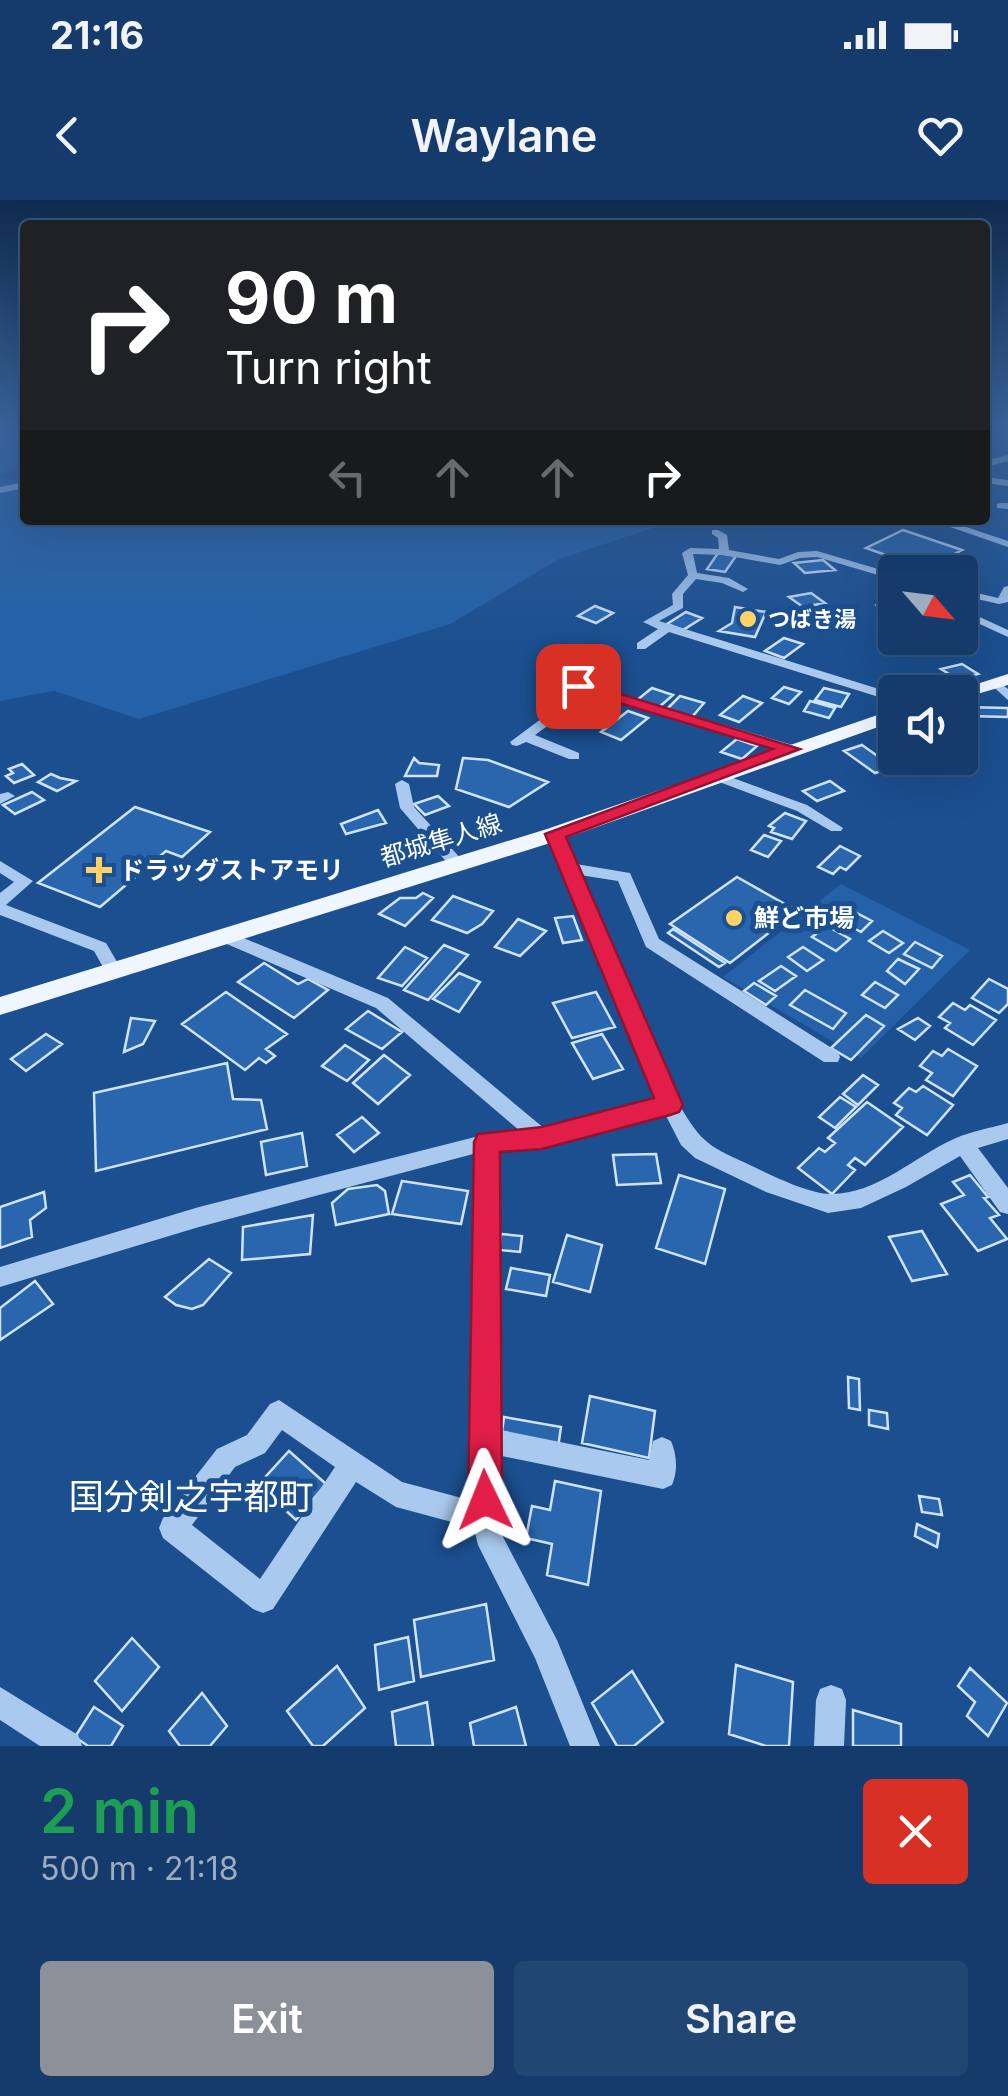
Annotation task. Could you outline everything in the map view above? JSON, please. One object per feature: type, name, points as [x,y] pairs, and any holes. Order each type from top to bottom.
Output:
[{"type":"main road","points":[[978,691],[1004,686]]},
{"type":"main road","name":"都城隼人線","points":[[0,1006],[555,834],[878,721]]},
{"type":"street","points":[[950,525],[1008,544]]},
{"type":"street","points":[[716,532],[723,536],[724,552]]},
{"type":"street","points":[[878,572],[817,554],[798,555],[780,562],[724,552],[688,552],[692,575],[677,594],[679,606],[650,622],[878,693]]},
{"type":"street","points":[[692,575],[730,577],[742,589]]},
{"type":"street","points":[[978,596],[999,601],[1008,589]]},
{"type":"street","points":[[978,621],[1008,634]]},
{"type":"street","points":[[641,646],[665,629]]},
{"type":"street","points":[[574,756],[520,739],[584,688],[791,749]]},
{"type":"street","points":[[719,777],[802,808],[836,828]]},
{"type":"street","points":[[402,784],[407,808],[456,863]]},
{"type":"street","points":[[555,834],[670,1105],[688,1139],[702,1152],[774,1186],[828,1204],[853,1201],[899,1181],[963,1144],[1008,1130]]},
{"type":"street","points":[[0,866],[25,881],[0,906],[100,947],[114,972]]},
{"type":"street","points":[[570,868],[624,877],[652,944],[831,1056]]},
{"type":"street","points":[[228,938],[382,1002],[542,1138]]},
{"type":"street","points":[[0,1277],[198,1218],[487,1142],[542,1138],[670,1105]]},
{"type":"street","points":[[487,1142],[483,1439],[488,1535],[546,1650],[585,1746]]},
{"type":"street","points":[[963,1144],[1008,1205]]},
{"type":"street","points":[[353,1464],[263,1598],[173,1528],[226,1458],[256,1444],[279,1413],[353,1464],[396,1494],[486,1518]]},
{"type":"street","points":[[483,1439],[663,1476],[662,1450]]},
{"type":"street","points":[[828,1746],[831,1700]]},
{"type":"street","points":[[0,1702],[68,1746]]},
{"type":"shaded area","points":[[0,496],[20,496],[20,525],[662,525],[559,559],[450,624],[139,719],[54,691],[0,701]]},
{"type":"shaded area","points":[[841,884],[970,950],[861,1058],[723,977]]},
{"type":"building","points":[[903,530],[962,550],[952,555],[886,555],[866,548]]},
{"type":"building","points":[[718,553],[736,556],[725,572],[707,569]]},
{"type":"building","points":[[823,560],[835,570],[805,573],[794,563]]},
{"type":"building","points":[[811,593],[825,603],[803,607],[789,597]]},
{"type":"building","points":[[595,606],[613,613],[596,623],[578,616]]},
{"type":"building","name":"つばき湯","points":[[735,607],[766,612],[755,637],[719,631],[732,623]]},
{"type":"building","points":[[686,612],[702,618],[683,630],[667,624]]},
{"type":"building","points":[[784,638],[803,644],[784,658],[765,651]]},
{"type":"building","points":[[962,664],[978,674],[951,675],[941,669]]},
{"type":"building","points":[[784,687],[801,692],[789,704],[772,698]]},
{"type":"building","points":[[652,688],[673,695],[658,708],[637,700]]},
{"type":"building","points":[[824,688],[849,694],[841,707],[815,700]]},
{"type":"building","points":[[680,696],[704,703],[692,717],[667,709]]},
{"type":"building","points":[[743,696],[762,703],[739,722],[720,715]]},
{"type":"building","points":[[810,701],[835,708],[829,718],[804,711]]},
{"type":"building","points":[[978,707],[1008,708],[1008,717],[978,716]]},
{"type":"building","points":[[628,711],[648,718],[621,740],[601,732]]},
{"type":"building","points":[[737,739],[757,746],[742,759],[721,752]]},
{"type":"building","points":[[862,745],[878,756],[878,772],[875,773],[844,751]]},
{"type":"building","points":[[414,758],[419,763],[439,765],[437,776],[405,776]]},
{"type":"building","points":[[463,758],[488,760],[548,782],[509,807],[456,789]]},
{"type":"building","points":[[22,764],[34,775],[14,783],[6,776],[13,773],[9,769]]},
{"type":"building","points":[[51,774],[76,781],[57,791],[38,782]]},
{"type":"building","points":[[830,781],[844,791],[817,801],[803,791]]},
{"type":"building","points":[[32,792],[44,800],[15,814],[3,805]]},
{"type":"building","points":[[438,796],[449,806],[425,815],[414,804]]},
{"type":"building","name":"ドラッグストアモリ","points":[[135,807],[210,832],[182,857],[166,851],[100,907],[38,883]]},
{"type":"building","points":[[378,810],[386,823],[346,834],[341,824]]},
{"type":"building","points":[[785,813],[806,821],[792,839],[771,832],[774,828],[769,826]]},
{"type":"building","points":[[764,835],[781,841],[768,857],[751,850]]},
{"type":"building","points":[[840,846],[860,856],[846,870],[840,867],[833,874],[818,867]]},
{"type":"building","name":"鮮ど市場","points":[[737,877],[797,911],[730,963],[670,924]]},
{"type":"building","points":[[423,893],[433,898],[405,926],[379,914],[400,898],[416,898]]},
{"type":"building","points":[[453,896],[493,911],[467,933],[432,920]]},
{"type":"building","points":[[851,910],[872,921],[861,932],[839,920]]},
{"type":"building","points":[[573,916],[582,940],[563,943],[555,918]]},
{"type":"building","points":[[518,919],[546,931],[520,956],[495,947]]},
{"type":"building","points":[[827,926],[850,939],[836,951],[812,937]]},
{"type":"building","points":[[673,929],[725,963],[719,967],[668,933]]},
{"type":"building","points":[[883,931],[903,943],[889,953],[869,941]]},
{"type":"building","points":[[915,942],[942,956],[932,968],[904,954]]},
{"type":"building","points":[[444,945],[468,955],[428,1000],[404,990]]},
{"type":"building","points":[[405,947],[427,958],[402,986],[378,978]]},
{"type":"building","points":[[803,947],[823,960],[807,971],[788,957]]},
{"type":"building","points":[[898,959],[919,969],[905,984],[887,971]]},
{"type":"building","points":[[264,963],[298,984],[308,979],[328,990],[294,1018],[238,982]]},
{"type":"building","points":[[781,966],[796,976],[775,991],[759,981]]},
{"type":"building","points":[[459,973],[480,982],[459,1012],[433,999]]},
{"type":"building","points":[[989,979],[1008,989],[1008,1004],[999,1013],[972,998]]},
{"type":"building","points":[[875,982],[898,995],[885,1008],[862,995]]},
{"type":"building","points":[[754,983],[776,996],[766,1005],[744,991]]},
{"type":"building","points":[[805,990],[846,1013],[833,1029],[790,1005]]},
{"type":"building","points":[[226,992],[287,1034],[266,1049],[275,1056],[266,1063],[259,1058],[245,1070],[182,1024]]},
{"type":"building","points":[[596,992],[615,1027],[572,1038],[553,1003]]},
{"type":"building","points":[[953,1003],[965,1010],[970,1005],[996,1020],[973,1045],[945,1028],[950,1023],[939,1017]]},
{"type":"building","points":[[368,1011],[402,1032],[382,1049],[346,1029]]},
{"type":"building","points":[[866,1015],[884,1026],[851,1060],[831,1048]]},
{"type":"building","points":[[131,1018],[155,1021],[143,1044],[124,1052]]},
{"type":"building","points":[[918,1018],[930,1026],[915,1040],[898,1029]]},
{"type":"building","points":[[46,1034],[62,1044],[26,1071],[11,1059]]},
{"type":"building","points":[[602,1034],[623,1069],[593,1079],[572,1043]]},
{"type":"building","points":[[345,1045],[369,1060],[347,1081],[322,1066]]},
{"type":"building","points":[[948,1049],[977,1066],[953,1096],[926,1080],[932,1073],[920,1066],[933,1051],[942,1056]]},
{"type":"building","points":[[384,1055],[410,1075],[378,1104],[353,1083]]},
{"type":"building","points":[[227,1063],[233,1099],[261,1100],[267,1129],[96,1171],[94,1093]]},
{"type":"building","points":[[863,1075],[878,1085],[858,1105],[843,1094]]},
{"type":"building","points":[[923,1086],[953,1105],[927,1135],[896,1115],[902,1108],[894,1103],[909,1088],[916,1092]]},
{"type":"building","points":[[840,1097],[856,1107],[835,1128],[819,1117]]},
{"type":"building","points":[[867,1102],[903,1127],[865,1165],[855,1158],[848,1165],[855,1170],[832,1194],[798,1168],[819,1148],[825,1152],[835,1143],[828,1138]]},
{"type":"building","points":[[362,1117],[379,1133],[354,1152],[337,1135]]},
{"type":"building","points":[[302,1133],[307,1166],[266,1175],[261,1142]]},
{"type":"building","points":[[656,1154],[661,1183],[617,1185],[613,1155]]},
{"type":"building","points":[[679,1175],[725,1189],[705,1264],[656,1248]]},
{"type":"building","points":[[970,1175],[999,1215],[990,1218],[1007,1239],[978,1251],[941,1204],[964,1195],[953,1182]]},
{"type":"building","points":[[402,1181],[468,1191],[461,1224],[392,1214]]},
{"type":"building","points":[[377,1185],[385,1191],[389,1214],[336,1225],[332,1203],[348,1189]]},
{"type":"building","points":[[44,1192],[46,1208],[30,1220],[32,1237],[0,1248],[0,1207]]},
{"type":"building","points":[[313,1215],[310,1254],[242,1260],[243,1227]]},
{"type":"building","points":[[922,1231],[947,1274],[912,1281],[889,1237]]},
{"type":"building","points":[[501,1234],[522,1236],[520,1252],[499,1250]]},
{"type":"building","points":[[567,1235],[602,1245],[590,1292],[553,1282]]},
{"type":"building","points":[[209,1259],[231,1273],[203,1305],[192,1309],[165,1297]]},
{"type":"building","points":[[511,1268],[550,1275],[546,1296],[506,1289]]},
{"type":"building","points":[[35,1281],[53,1304],[0,1340],[0,1308]]},
{"type":"building","points":[[848,1377],[859,1379],[860,1410],[849,1408]]},
{"type":"building","points":[[590,1396],[655,1411],[649,1458],[582,1443]]},
{"type":"building","points":[[869,1410],[887,1413],[888,1429],[869,1425]]},
{"type":"building","points":[[504,1417],[561,1427],[558,1448],[501,1439]]},
{"type":"building","points":[[289,1451],[326,1484],[296,1520],[258,1485]]},
{"type":"building","points":[[555,1481],[601,1491],[588,1585],[547,1575],[552,1544],[526,1538],[532,1506],[550,1510]]},
{"type":"building","points":[[919,1496],[939,1499],[942,1515],[922,1512]]},
{"type":"building","points":[[917,1524],[939,1534],[937,1547],[915,1536]]},
{"type":"building","points":[[486,1604],[494,1660],[421,1677],[414,1620]]},
{"type":"building","points":[[408,1637],[414,1681],[379,1690],[375,1645]]},
{"type":"building","points":[[132,1638],[159,1667],[122,1711],[95,1681]]},
{"type":"building","points":[[736,1665],[793,1682],[789,1746],[766,1746],[729,1734]]},
{"type":"building","points":[[337,1666],[365,1708],[323,1746],[313,1746],[287,1711]]},
{"type":"building","points":[[970,1668],[1007,1703],[988,1736],[967,1716],[975,1702],[958,1686]]},
{"type":"building","points":[[632,1671],[663,1722],[634,1746],[617,1746],[592,1703]]},
{"type":"building","points":[[202,1693],[227,1726],[210,1746],[180,1746],[169,1731]]},
{"type":"building","points":[[427,1702],[433,1746],[396,1746],[392,1712]]},
{"type":"building","points":[[94,1707],[123,1726],[111,1746],[88,1746],[75,1737]]},
{"type":"building","points":[[516,1707],[526,1746],[474,1746],[470,1723]]},
{"type":"building","points":[[853,1710],[901,1724],[901,1746],[853,1746]]},
{"type":"place","name":"つばき湯","points":[[748,619]]},
{"type":"place","name":"ドラッグストアモリ","points":[[99,870]]},
{"type":"place","name":"鮮ど市場","points":[[734,918]]},
{"type":"district","name":"国分剣之宇都町","points":[[191,1496]]},
{"type":"route","points":[[485,1500],[487,1142],[542,1138],[670,1105],[555,834],[791,749],[578,686]]}]
